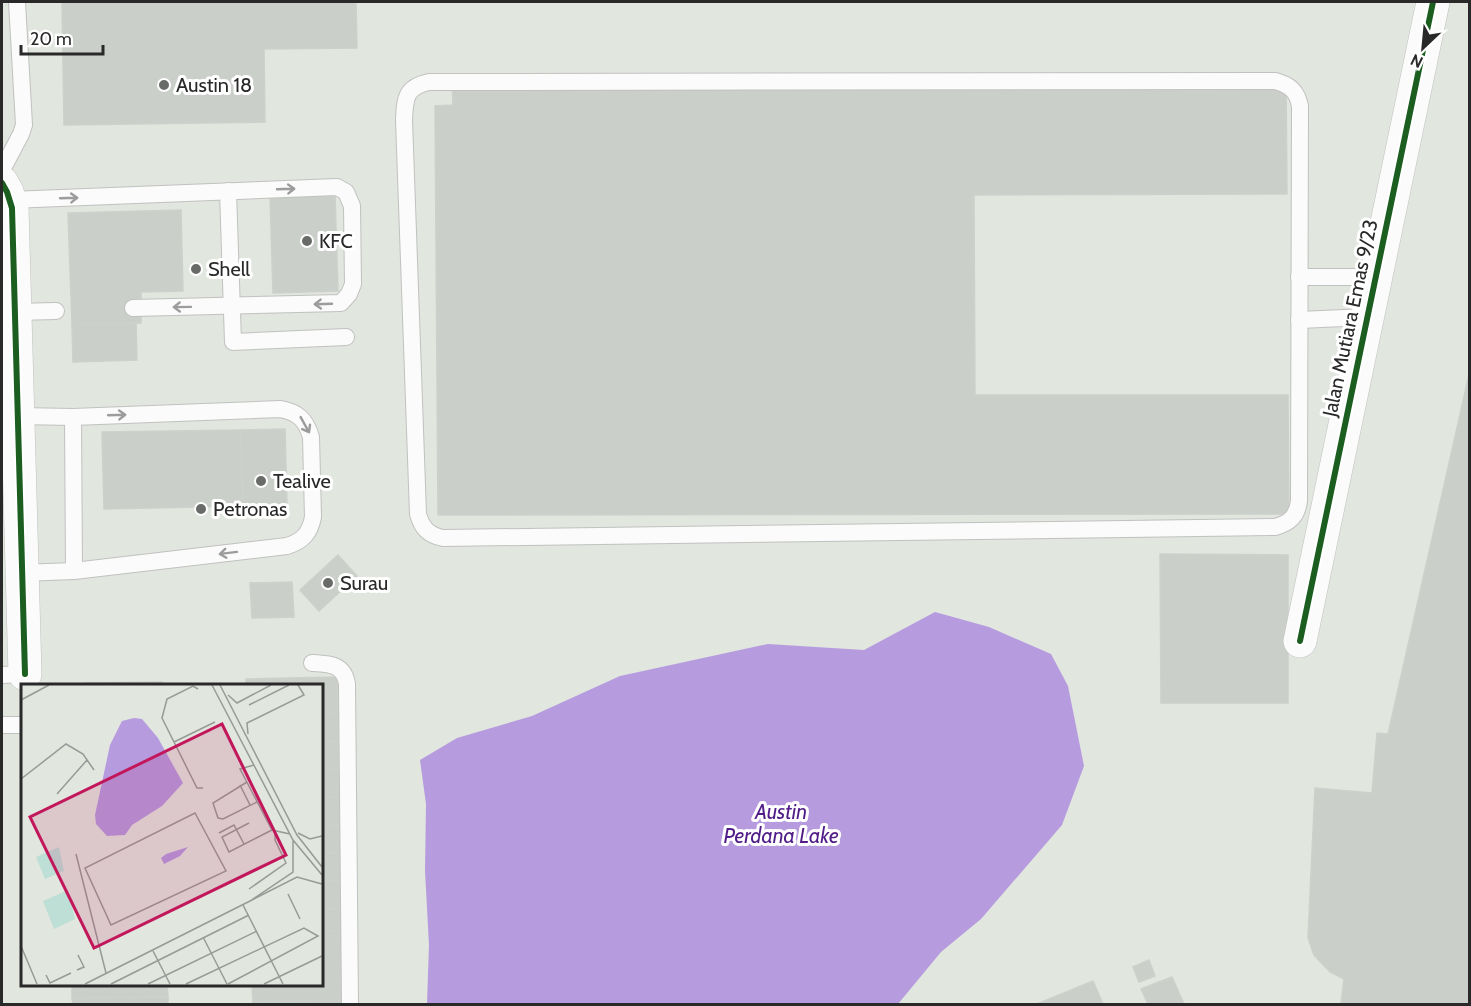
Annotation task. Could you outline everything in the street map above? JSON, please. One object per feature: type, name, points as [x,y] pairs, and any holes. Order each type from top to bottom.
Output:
[{"type":"street","name":"Jalan Mutiara Emas 9/23","points":[[1300,641],[1433,2]]},
{"type":"street","points":[[4,184],[14,312],[21,573],[13,674]]},
{"type":"lane","points":[[17,2],[24,125],[4,184],[228,191],[336,187],[346,192],[352,206],[353,284],[349,294],[341,303],[133,308]]},
{"type":"lane","points":[[1275,81],[1285,83],[1293,89],[1300,106],[1299,320],[1299,501],[1298,511],[1284,524],[1275,526],[443,538],[434,536],[420,523],[418,514],[404,120],[406,98],[411,89],[429,82],[1275,81]]},
{"type":"lane","points":[[228,191],[233,342],[346,338]]},
{"type":"lane","points":[[1299,277],[1375,277]]},
{"type":"lane","points":[[14,312],[56,311]]},
{"type":"lane","points":[[1299,320],[1367,317]]},
{"type":"lane","points":[[17,416],[73,417],[280,409],[292,411],[301,417],[308,426],[311,437],[313,517],[306,536],[297,543],[74,571],[21,573]]},
{"type":"lane","points":[[73,417],[74,571]]},
{"type":"lane","points":[[312,663],[335,665],[346,676],[347,684],[351,1005]]},
{"type":"lane","points":[[2,725],[21,725]]},
{"type":"water","name":"Austin Perdana Lake","points":[[935,612],[989,627],[1051,654],[1068,686],[1084,766],[1062,825],[981,919],[941,952],[898,1004],[427,1004],[429,945],[425,871],[426,804],[420,760],[457,738],[532,716],[620,676],[768,644],[864,650]]},
{"type":"building","name":"Austin 18","points":[[62,2],[356,2],[357,48],[264,49],[265,122],[64,125]]},
{"type":"building","points":[[1286,78],[1287,194],[974,195],[975,395],[1288,395],[1289,514],[438,515],[435,106],[453,105],[452,79]]},
{"type":"building","points":[[335,196],[338,291],[273,293],[270,197]]},
{"type":"building","points":[[181,210],[183,291],[141,292],[141,323],[72,325],[68,213]]},
{"type":"building","points":[[136,323],[137,360],[73,362],[72,325]]},
{"type":"building","points":[[1470,370],[1470,1004],[1341,1004],[1344,979],[1330,972],[1314,955],[1308,938],[1315,788],[1372,793],[1377,733],[1388,734]]},
{"type":"building","points":[[285,429],[287,505],[243,506],[241,430]]},
{"type":"building","points":[[241,430],[243,506],[104,509],[102,432]]},
{"type":"building","points":[[1160,554],[1288,555],[1288,703],[1161,703]]},
{"type":"building","name":"Surau","points":[[338,555],[357,576],[319,611],[300,590]]},
{"type":"building","points":[[292,582],[294,617],[252,618],[250,583]]},
{"type":"building","points":[[337,677],[338,714],[322,714],[322,684],[246,684],[246,679]]},
{"type":"building","points":[[162,682],[162,684],[83,684]]},
{"type":"building","points":[[322,714],[338,714],[338,742],[322,742]]},
{"type":"building","points":[[322,742],[338,742],[339,769],[322,770]]},
{"type":"building","points":[[339,769],[340,797],[322,798],[322,770]]},
{"type":"building","points":[[340,797],[340,825],[322,826],[322,798]]},
{"type":"building","points":[[340,825],[341,853],[322,853],[322,826]]},
{"type":"building","points":[[322,853],[341,853],[341,881],[322,881]]},
{"type":"building","points":[[322,881],[341,881],[342,909],[322,909]]},
{"type":"building","points":[[322,909],[342,909],[342,931],[322,931]]},
{"type":"building","points":[[322,931],[342,931],[344,1000],[253,1002],[252,985],[322,985]]},
{"type":"building","points":[[1149,960],[1155,976],[1139,982],[1133,967]]},
{"type":"building","points":[[1172,977],[1184,1004],[1148,1004],[1141,989]]},
{"type":"building","points":[[1093,981],[1103,1004],[1037,1004]]},
{"type":"building","points":[[72,985],[167,985],[168,997],[72,998]]},
{"type":"building","points":[[168,997],[168,1004],[73,1004],[72,998]]},
{"type":"building","points":[[344,1000],[344,1004],[253,1004],[253,1002]]},
{"type":"cycle path","points":[[1300,641],[1433,2]]},
{"type":"cycle path","points":[[2,183],[12,208],[25,674]]},
{"type":"place","name":"Austin 18","points":[[164,85]]},
{"type":"place","name":"KFC","points":[[307,241]]},
{"type":"place","name":"Shell","points":[[196,269]]},
{"type":"place","name":"Tealive","points":[[261,481]]},
{"type":"place","name":"Petronas","points":[[201,509]]},
{"type":"place","name":"Surau","points":[[328,583]]}]
